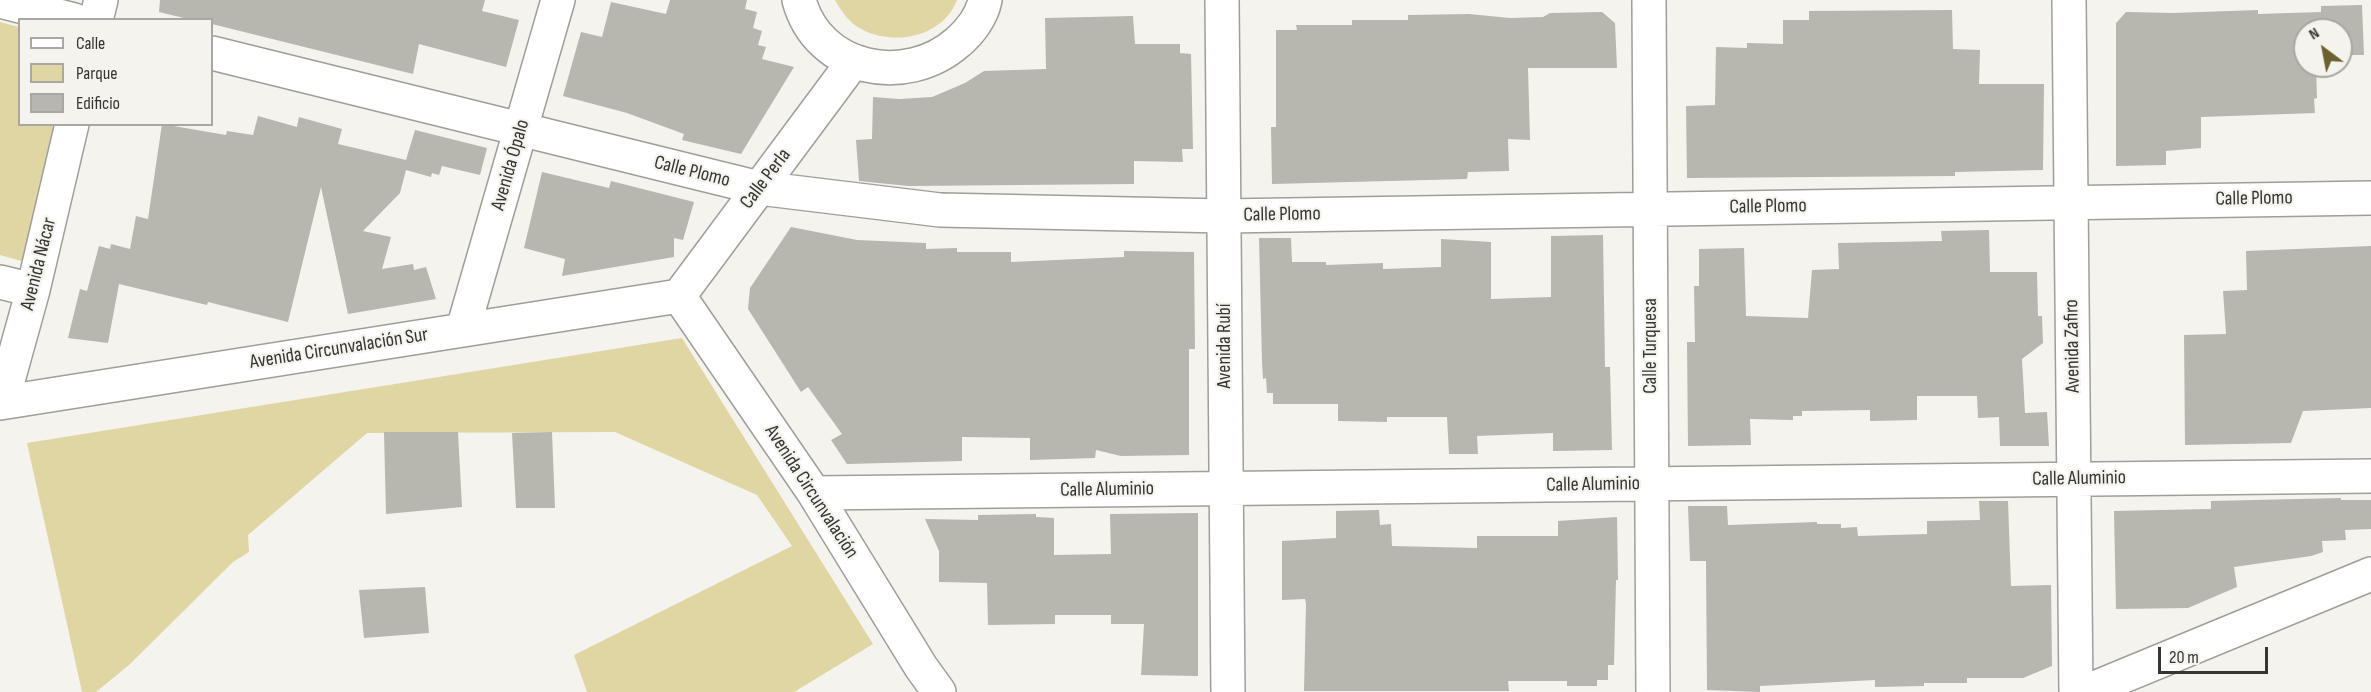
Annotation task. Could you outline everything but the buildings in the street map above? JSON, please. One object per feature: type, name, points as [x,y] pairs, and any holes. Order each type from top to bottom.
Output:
[{"type":"street","points":[[96,18],[101,0]]},
{"type":"street","name":"Avenida Ópalo","points":[[464,329],[558,0]]},
{"type":"street","points":[[800,0],[803,13],[824,42],[853,62],[884,69],[916,66],[945,54],[969,32],[985,0]]},
{"type":"street","name":"Avenida Rubí","points":[[1222,0],[1228,692]]},
{"type":"street","name":"Calle Turquesa","points":[[1649,0],[1653,692]]},
{"type":"street","name":"Avenida Zafiro","points":[[2069,0],[2076,692]]},
{"type":"street","points":[[0,1],[66,18]]},
{"type":"street","name":"Calle Plomo","points":[[213,53],[759,188],[940,210],[1224,216],[2371,198]]},
{"type":"street","name":"Calle Perla","points":[[679,296],[853,62]]},
{"type":"street","name":"Avenida Nácar","points":[[1,403],[33,290],[72,126]]},
{"type":"street","points":[[0,282],[33,290]]},
{"type":"street","name":"Avenida Circunvalación Sur","points":[[1,403],[679,296]]},
{"type":"street","name":"Avenida Circunvalación","points":[[679,296],[814,493],[921,667],[939,692]]},
{"type":"street","name":"Calle Aluminio","points":[[814,493],[2371,476]]},
{"type":"street","points":[[2085,692],[2371,574]]},
{"type":"green space","points":[[835,0],[957,0],[941,23],[930,30],[917,35],[889,37],[876,35],[858,27],[840,9]]},
{"type":"green space","points":[[0,22],[18,27],[18,126],[57,126],[25,262],[0,255]]},
{"type":"green space","points":[[682,338],[873,644],[794,692],[587,692],[574,655],[792,546],[757,495],[615,432],[367,433],[248,535],[249,552],[233,562],[129,665],[96,692],[82,692],[27,443]]}]
